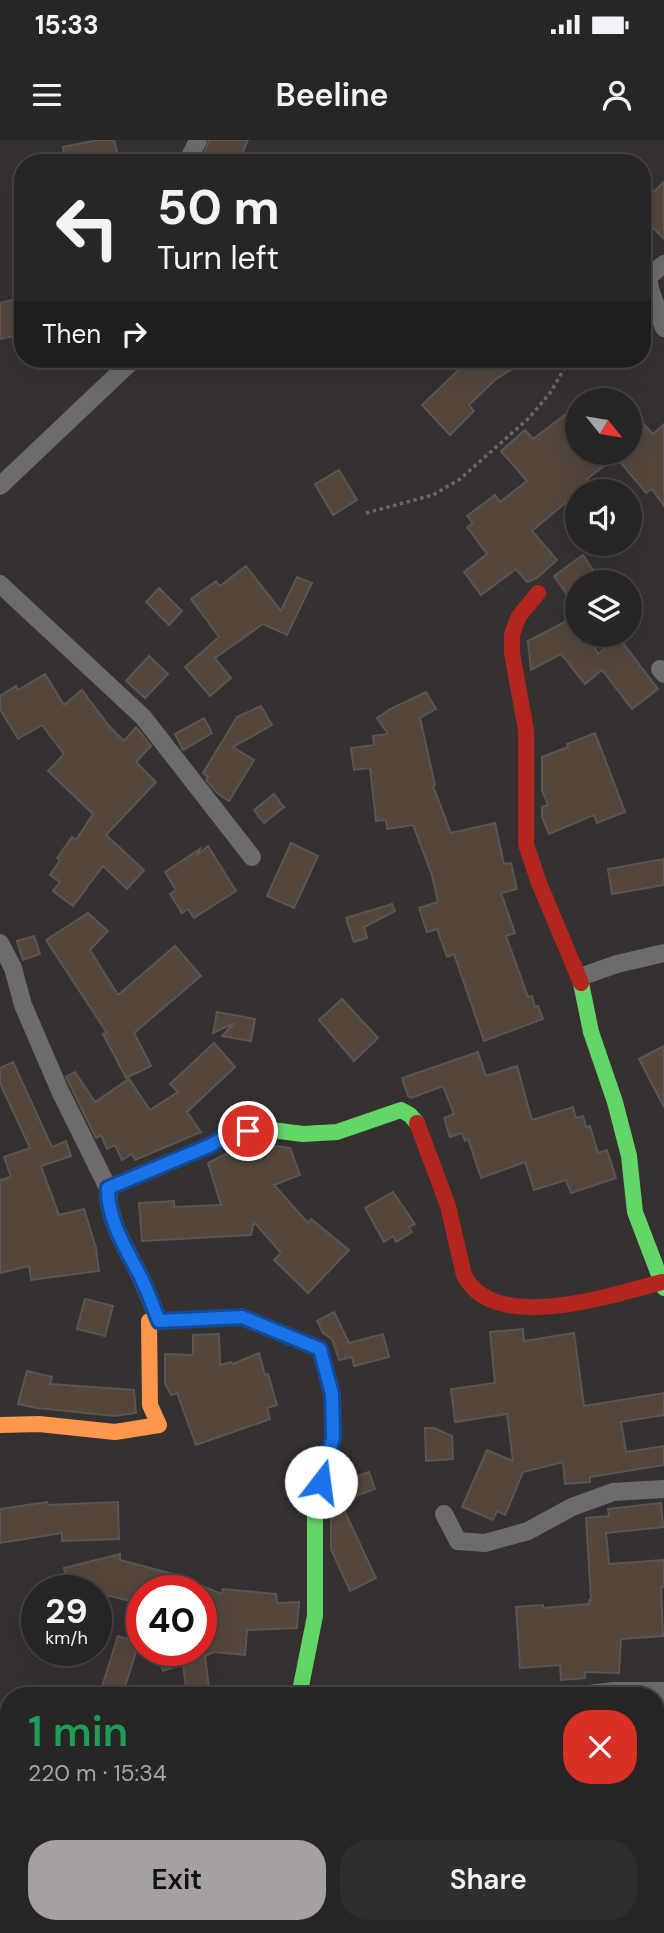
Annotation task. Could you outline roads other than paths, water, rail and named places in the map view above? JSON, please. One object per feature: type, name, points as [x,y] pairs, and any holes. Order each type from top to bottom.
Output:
[{"type":"street","points":[[651,292],[664,328]]},
{"type":"street","points":[[0,486],[125,368]]},
{"type":"street","points":[[0,584],[143,716],[252,857]]},
{"type":"street","points":[[108,1188],[209,1146],[231,1134],[264,1129],[303,1134],[337,1132],[401,1110],[410,1115],[418,1125],[449,1208],[456,1248],[468,1283],[478,1296],[490,1303],[537,1307],[599,1300],[663,1285],[635,1212],[629,1156],[615,1102],[591,1032],[580,978],[539,883],[526,844],[526,730],[512,653],[512,634],[519,616],[538,593]]},
{"type":"street","points":[[0,943],[13,968],[23,1005],[60,1091],[108,1188],[107,1201],[128,1256],[138,1271],[159,1321]]},
{"type":"street","points":[[580,978],[617,964],[664,953]]},
{"type":"street","points":[[0,1425],[39,1424],[115,1432],[159,1425],[150,1405],[149,1321],[242,1317],[320,1349],[332,1394],[333,1438],[315,1505],[315,1616],[301,1687]]},
{"type":"street","points":[[444,1514],[458,1542],[485,1543],[528,1531],[572,1507],[613,1492],[664,1489]]}]
